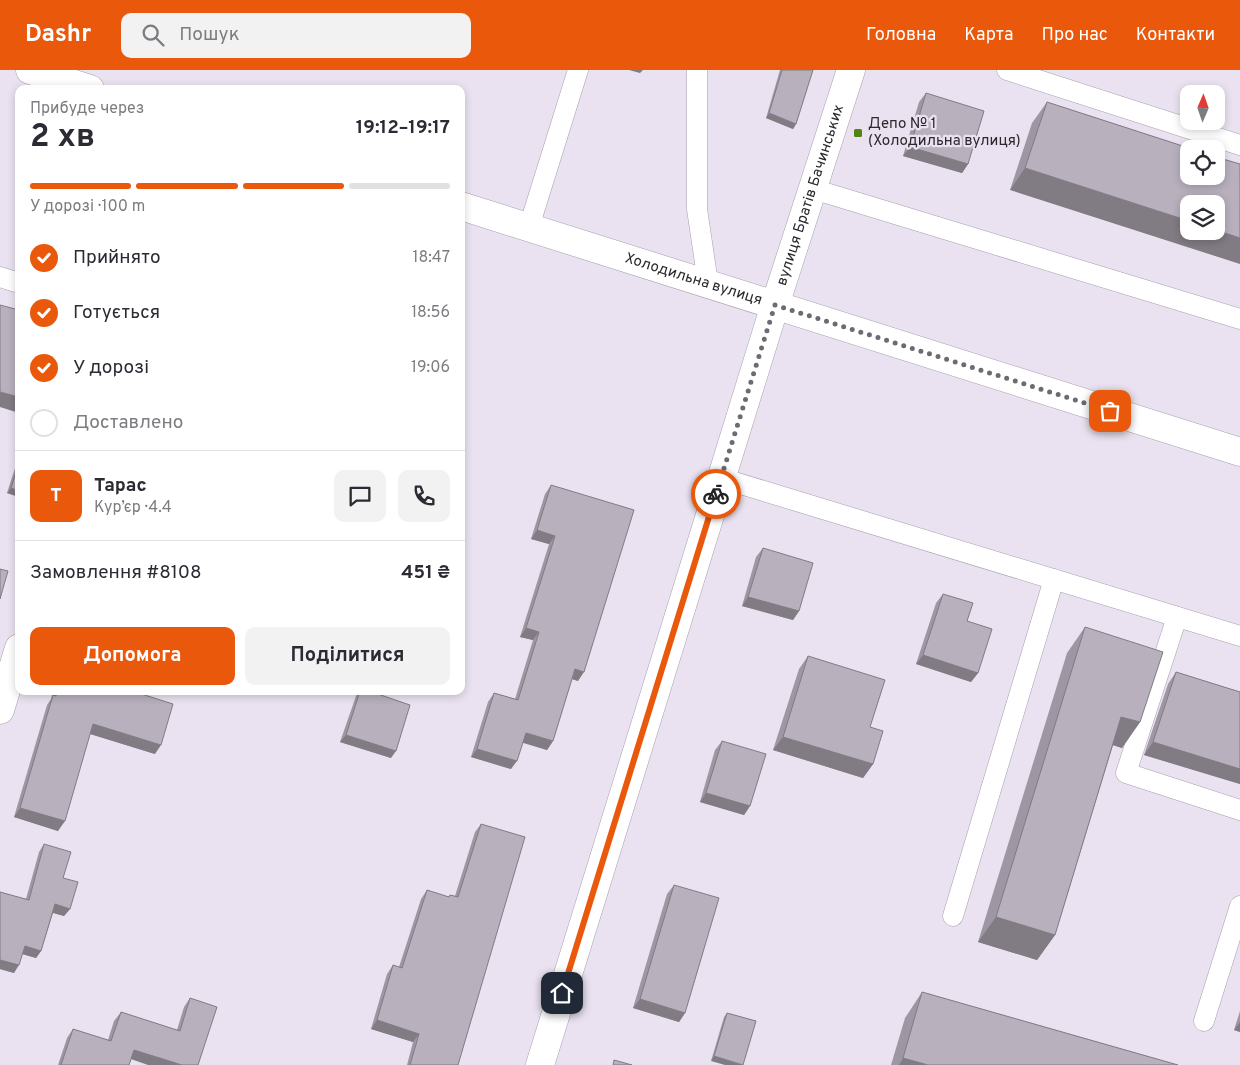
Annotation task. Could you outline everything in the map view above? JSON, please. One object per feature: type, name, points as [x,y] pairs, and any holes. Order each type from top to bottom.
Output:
[{"type":"street","points":[[30,70],[77,85]]},
{"type":"street","name":"вулиця Братів Бачинських","points":[[540,1065],[775,305],[851,70]]},
{"type":"street","name":"Холодильна вулиця","points":[[465,207],[1240,452]]},
{"type":"street","points":[[0,710],[15,661]]},
{"type":"lane","points":[[529,227],[578,70]]},
{"type":"lane","points":[[697,70],[698,209],[708,283]]},
{"type":"lane","points":[[1007,70],[1240,144]]},
{"type":"lane","points":[[813,189],[1240,319]]},
{"type":"lane","points":[[0,276],[15,282]]},
{"type":"lane","points":[[721,478],[1240,636]]},
{"type":"lane","points":[[953,916],[1054,579]]},
{"type":"lane","points":[[1177,617],[1126,773],[1240,810]]},
{"type":"lane","points":[[1204,1021],[1240,906]]},
{"type":"building","points":[[782,70],[813,70],[796,124],[769,113]]},
{"type":"building","points":[[926,93],[984,111],[968,164],[910,147]]},
{"type":"building","points":[[1047,102],[1180,145],[1180,185],[1225,185],[1225,160],[1240,164],[1240,238],[1225,233],[1225,195],[1180,195],[1180,218],[1025,168]]},
{"type":"building","points":[[0,305],[15,309],[15,396],[0,392]]},
{"type":"building","points":[[15,475],[15,490],[11,488]]},
{"type":"building","points":[[551,485],[634,510],[584,672],[575,669],[553,741],[526,733],[517,761],[477,749],[494,693],[518,700],[539,632],[526,628],[555,536],[537,530]]},
{"type":"building","points":[[763,548],[813,563],[799,611],[748,597]]},
{"type":"building","points":[[0,569],[8,571],[0,599]]},
{"type":"building","points":[[943,594],[973,603],[967,621],[992,629],[978,673],[923,655]]},
{"type":"building","points":[[1085,627],[1163,652],[1140,722],[1121,717],[1055,935],[996,917]]},
{"type":"building","points":[[808,656],[885,680],[870,727],[883,731],[873,764],[783,737]]},
{"type":"building","points":[[1176,672],[1240,692],[1240,769],[1153,742]]},
{"type":"building","points":[[53,695],[145,695],[173,704],[161,745],[93,724],[65,821],[20,808]]},
{"type":"building","points":[[359,695],[381,695],[410,705],[396,751],[346,735]]},
{"type":"building","points":[[722,741],[766,754],[750,806],[706,793]]},
{"type":"building","points":[[481,824],[525,837],[458,1065],[410,1065],[419,1034],[377,1020],[393,965],[402,968],[427,890],[449,897],[450,895],[458,897]]},
{"type":"building","points":[[44,844],[71,852],[63,878],[78,882],[70,909],[55,904],[41,951],[25,946],[19,965],[0,960],[0,892],[29,900]]},
{"type":"building","points":[[674,885],[719,898],[685,1013],[640,999]]},
{"type":"building","points":[[922,992],[1178,1065],[928,1065],[903,1058]]},
{"type":"building","points":[[190,998],[217,1007],[198,1065],[182,1065],[134,1050],[129,1065],[61,1065],[73,1029],[111,1041],[121,1012],[180,1031]]},
{"type":"building","points":[[727,1013],[756,1021],[743,1065],[714,1056]]},
{"type":"building","points":[[614,1060],[632,1065],[613,1065]]},
{"type":"way so far","points":[[716,494],[775,305],[1110,411]]},
{"type":"place","name":"Депо № 1 (Холодильна вулиця)","points":[[858,133]]},
{"type":"route","points":[[562,993],[716,494]]}]
